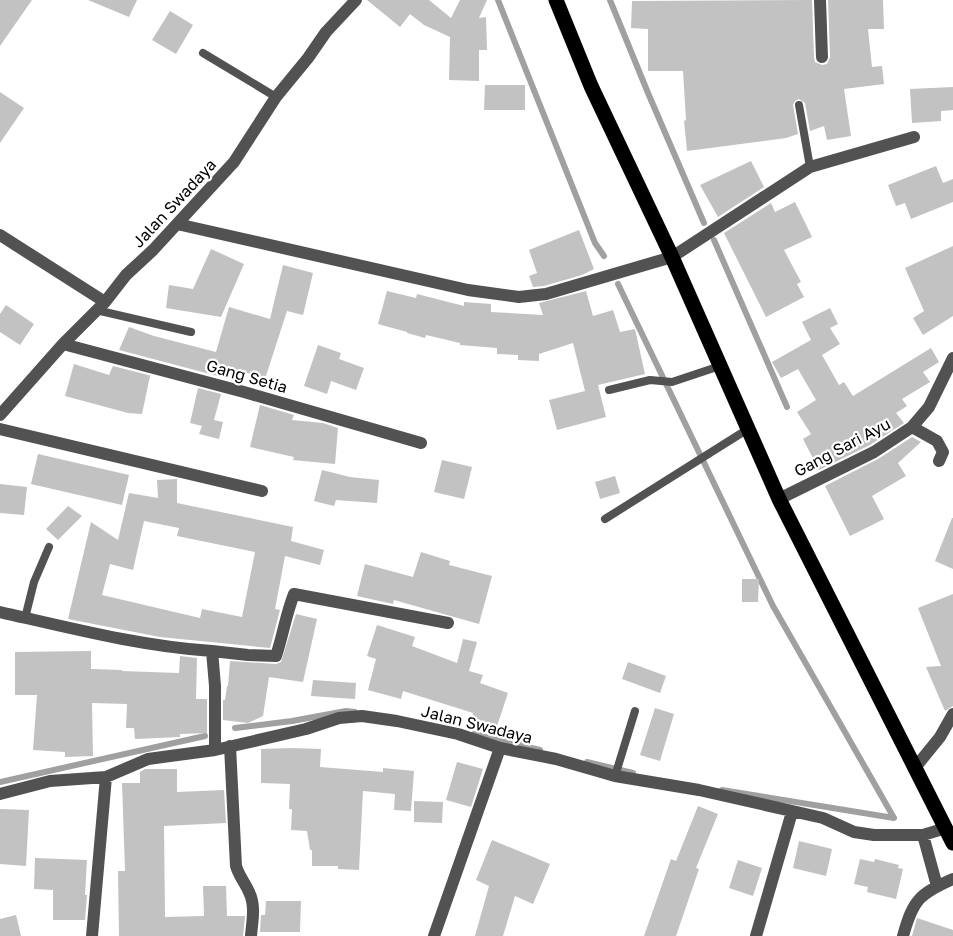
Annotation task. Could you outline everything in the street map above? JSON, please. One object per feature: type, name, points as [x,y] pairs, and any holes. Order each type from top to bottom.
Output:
[{"type":"main road","points":[[556,0],[591,86],[672,257],[779,499],[953,843]]},
{"type":"street","name":"Jalan Swadaya","points":[[0,415],[126,275],[177,225],[234,162],[276,97],[326,32],[356,0]]},
{"type":"street","points":[[820,0],[822,57]]},
{"type":"street","points":[[177,225],[468,290],[519,297],[546,294],[672,257],[810,167],[914,137]]},
{"type":"street","points":[[0,235],[100,306]]},
{"type":"street","name":"Gang Setia","points":[[63,344],[422,443]]},
{"type":"street","name":"Gang Sari Ayu","points":[[779,499],[874,452],[912,427],[929,407],[953,358]]},
{"type":"street","points":[[912,427],[937,441],[943,452],[939,461]]},
{"type":"street","points":[[0,429],[262,490]]},
{"type":"street","points":[[0,612],[179,649],[248,656],[276,656],[285,630],[288,608],[294,594],[448,623]]},
{"type":"street","points":[[212,651],[215,686],[215,750]]},
{"type":"street","points":[[914,769],[940,737],[953,714]]},
{"type":"street","name":"Jalan Swadaya","points":[[0,794],[50,781],[106,777],[148,759],[215,750],[306,729],[339,718],[362,716],[458,734],[500,748],[823,818],[854,832],[874,835],[923,835],[946,828]]},
{"type":"street","points":[[230,746],[236,866],[239,877],[250,893],[253,906],[251,936]]},
{"type":"street","points":[[434,936],[500,748]]},
{"type":"street","points":[[92,936],[106,777]]},
{"type":"street","points":[[756,936],[792,812]]},
{"type":"street","points":[[923,835],[937,886]]},
{"type":"street","points":[[903,936],[912,909],[919,897],[953,879]]},
{"type":"lane","points":[[203,53],[276,97]]},
{"type":"lane","points":[[799,105],[810,167]]},
{"type":"lane","points":[[100,306],[191,332]]},
{"type":"lane","points":[[609,390],[650,380],[672,382],[720,366]]},
{"type":"lane","points":[[605,519],[748,429]]},
{"type":"lane","points":[[25,618],[34,582],[49,547]]},
{"type":"lane","points":[[616,774],[635,711]]},
{"type":"building","points":[[0,0],[32,0],[0,46]]},
{"type":"building","points":[[88,0],[137,0],[129,17]]},
{"type":"building","points":[[367,0],[429,0],[451,18],[460,0],[487,0],[479,18],[486,17],[487,50],[479,50],[479,81],[449,80],[450,37],[424,25],[410,14],[400,27]]},
{"type":"building","points":[[812,0],[814,57],[815,62],[822,65],[827,64],[830,57],[828,0],[883,0],[884,29],[868,29],[872,67],[882,66],[884,84],[844,89],[851,136],[827,140],[824,126],[810,131],[805,103],[799,99],[793,105],[798,134],[786,138],[687,151],[683,71],[648,71],[648,29],[631,28],[632,1]]},
{"type":"building","points":[[170,11],[193,25],[176,54],[152,40]]},
{"type":"building","points":[[485,85],[525,85],[525,110],[484,110]]},
{"type":"building","points":[[953,87],[953,110],[941,111],[941,121],[912,123],[910,89]]},
{"type":"building","points":[[0,92],[24,108],[0,143]]},
{"type":"building","points":[[751,161],[764,187],[718,217],[700,185]]},
{"type":"building","points":[[936,166],[943,183],[953,179],[953,202],[911,219],[905,203],[896,206],[888,185]]},
{"type":"building","points":[[795,202],[812,237],[784,250],[801,282],[797,284],[804,297],[766,317],[724,233],[771,203],[775,212]]},
{"type":"building","points":[[579,230],[594,269],[582,275],[533,287],[529,276],[537,273],[529,250]]},
{"type":"building","points":[[953,246],[953,316],[923,335],[913,318],[924,311],[905,268]]},
{"type":"building","points":[[211,249],[244,264],[221,317],[166,308],[169,285],[193,289]]},
{"type":"building","points":[[283,265],[313,273],[303,315],[287,311],[265,379],[238,370],[238,372],[227,369],[225,378],[119,350],[129,327],[216,352],[229,307],[270,319]]},
{"type":"building","points":[[387,291],[416,298],[417,294],[464,306],[464,302],[491,304],[491,312],[543,315],[539,303],[586,291],[593,316],[613,310],[620,332],[635,329],[645,374],[598,385],[606,417],[557,430],[549,400],[585,391],[573,343],[539,354],[539,361],[518,360],[518,355],[497,354],[497,348],[460,345],[460,343],[426,335],[425,338],[407,333],[378,324]]},
{"type":"building","points":[[6,305],[34,324],[20,345],[0,332],[0,314]]},
{"type":"building","points":[[830,308],[838,324],[830,328],[840,344],[822,355],[839,385],[844,382],[853,396],[931,348],[939,362],[923,372],[930,382],[902,399],[907,406],[896,413],[904,423],[870,445],[819,470],[803,439],[811,434],[797,412],[816,400],[798,369],[781,378],[772,362],[811,340],[802,322]]},
{"type":"building","points":[[318,345],[341,353],[339,359],[364,368],[356,390],[331,381],[327,394],[304,386]]},
{"type":"building","points":[[74,364],[109,375],[113,366],[152,376],[150,376],[142,414],[128,413],[65,396]]},
{"type":"building","points":[[198,388],[221,394],[214,420],[223,422],[219,439],[199,434],[202,426],[190,423]]},
{"type":"building","points":[[260,405],[294,415],[292,420],[323,423],[338,428],[335,464],[293,460],[294,457],[250,447]]},
{"type":"building","points":[[912,437],[921,442],[898,463],[906,476],[872,496],[884,519],[850,536],[825,486],[878,459]]},
{"type":"building","points":[[38,454],[129,475],[122,505],[31,484]]},
{"type":"building","points":[[442,460],[472,467],[464,499],[434,492]]},
{"type":"building","points":[[322,470],[350,477],[379,480],[377,503],[336,500],[334,506],[314,501]]},
{"type":"building","points":[[615,476],[620,493],[600,499],[595,482]]},
{"type":"building","points":[[177,479],[177,503],[293,527],[291,541],[324,550],[320,565],[285,556],[275,609],[280,610],[270,648],[160,637],[68,619],[91,522],[118,540],[129,493],[158,498],[157,480]],"holes":[[[144,521],[179,528],[177,536],[255,552],[242,617],[202,609],[200,618],[102,595],[110,564],[133,570]]]},
{"type":"building","points":[[0,484],[27,487],[24,515],[0,513]]},
{"type":"building","points":[[68,506],[82,516],[58,540],[46,529]]},
{"type":"building","points":[[953,518],[953,569],[935,561]]},
{"type":"building","points":[[421,552],[450,561],[449,565],[492,576],[479,624],[394,600],[393,604],[357,596],[365,564],[413,577]]},
{"type":"building","points":[[742,579],[759,579],[758,602],[742,602]]},
{"type":"building","points":[[953,594],[953,706],[945,711],[926,667],[941,666],[918,608]]},
{"type":"building","points":[[296,614],[317,619],[303,682],[269,677],[263,716],[248,723],[223,720],[223,700],[225,700],[228,686],[230,661],[276,664],[281,662]]},
{"type":"building","points":[[377,625],[415,637],[412,646],[457,663],[463,639],[477,642],[469,671],[483,675],[480,683],[508,693],[497,726],[472,718],[473,713],[403,691],[401,699],[368,690],[376,659],[367,656]]},
{"type":"building","points":[[91,651],[91,669],[179,673],[180,656],[197,658],[196,699],[207,699],[207,733],[135,739],[134,728],[126,728],[127,704],[92,703],[93,756],[65,757],[65,752],[33,750],[37,695],[15,695],[15,652]]},
{"type":"building","points":[[628,662],[666,676],[660,693],[622,679]]},
{"type":"building","points":[[313,680],[356,683],[355,699],[311,696]]},
{"type":"building","points":[[655,708],[674,714],[660,761],[640,755]]},
{"type":"building","points":[[261,749],[321,749],[320,767],[383,772],[383,768],[414,771],[411,811],[394,810],[395,794],[363,791],[359,870],[338,869],[338,866],[312,866],[312,850],[310,850],[307,831],[291,830],[290,784],[261,783]]},
{"type":"building","points":[[457,762],[483,769],[471,807],[446,800]]},
{"type":"building","points":[[145,769],[177,769],[177,792],[224,790],[226,823],[164,826],[165,917],[204,916],[203,886],[226,886],[227,916],[245,916],[243,936],[119,936],[118,871],[125,871],[122,783],[140,783],[140,772]]},
{"type":"building","points":[[414,801],[443,802],[442,823],[414,822]]},
{"type":"building","points":[[698,806],[718,814],[696,868],[699,869],[676,936],[644,936],[671,859],[676,861]]},
{"type":"building","points":[[0,809],[29,810],[26,866],[0,864]]},
{"type":"building","points":[[492,840],[550,864],[533,904],[515,896],[503,936],[475,936],[489,886],[476,880]]},
{"type":"building","points":[[799,841],[832,849],[826,876],[793,868]]},
{"type":"building","points":[[35,858],[87,860],[85,920],[53,920],[53,890],[34,889]]},
{"type":"building","points":[[860,859],[874,862],[875,859],[899,865],[898,868],[903,869],[896,899],[867,892],[868,887],[854,884]]},
{"type":"building","points":[[738,860],[762,868],[753,896],[729,888]]},
{"type":"building","points":[[266,901],[301,901],[300,932],[260,932],[261,915],[265,915]]},
{"type":"building","points":[[16,915],[21,936],[0,936],[0,919]]},
{"type":"building","points":[[917,918],[953,930],[953,936],[912,936]]},
{"type":"waterway","points":[[498,0],[595,243],[604,256]]},
{"type":"waterway","points":[[610,0],[704,223]]},
{"type":"waterway","points":[[714,240],[787,407]]},
{"type":"waterway","points":[[618,284],[773,606],[894,818],[722,790]]},
{"type":"waterway","points":[[235,728],[346,711],[355,712]]},
{"type":"waterway","points":[[474,734],[540,750]]},
{"type":"waterway","points":[[0,782],[205,736]]},
{"type":"waterway","points":[[587,762],[633,773]]}]
